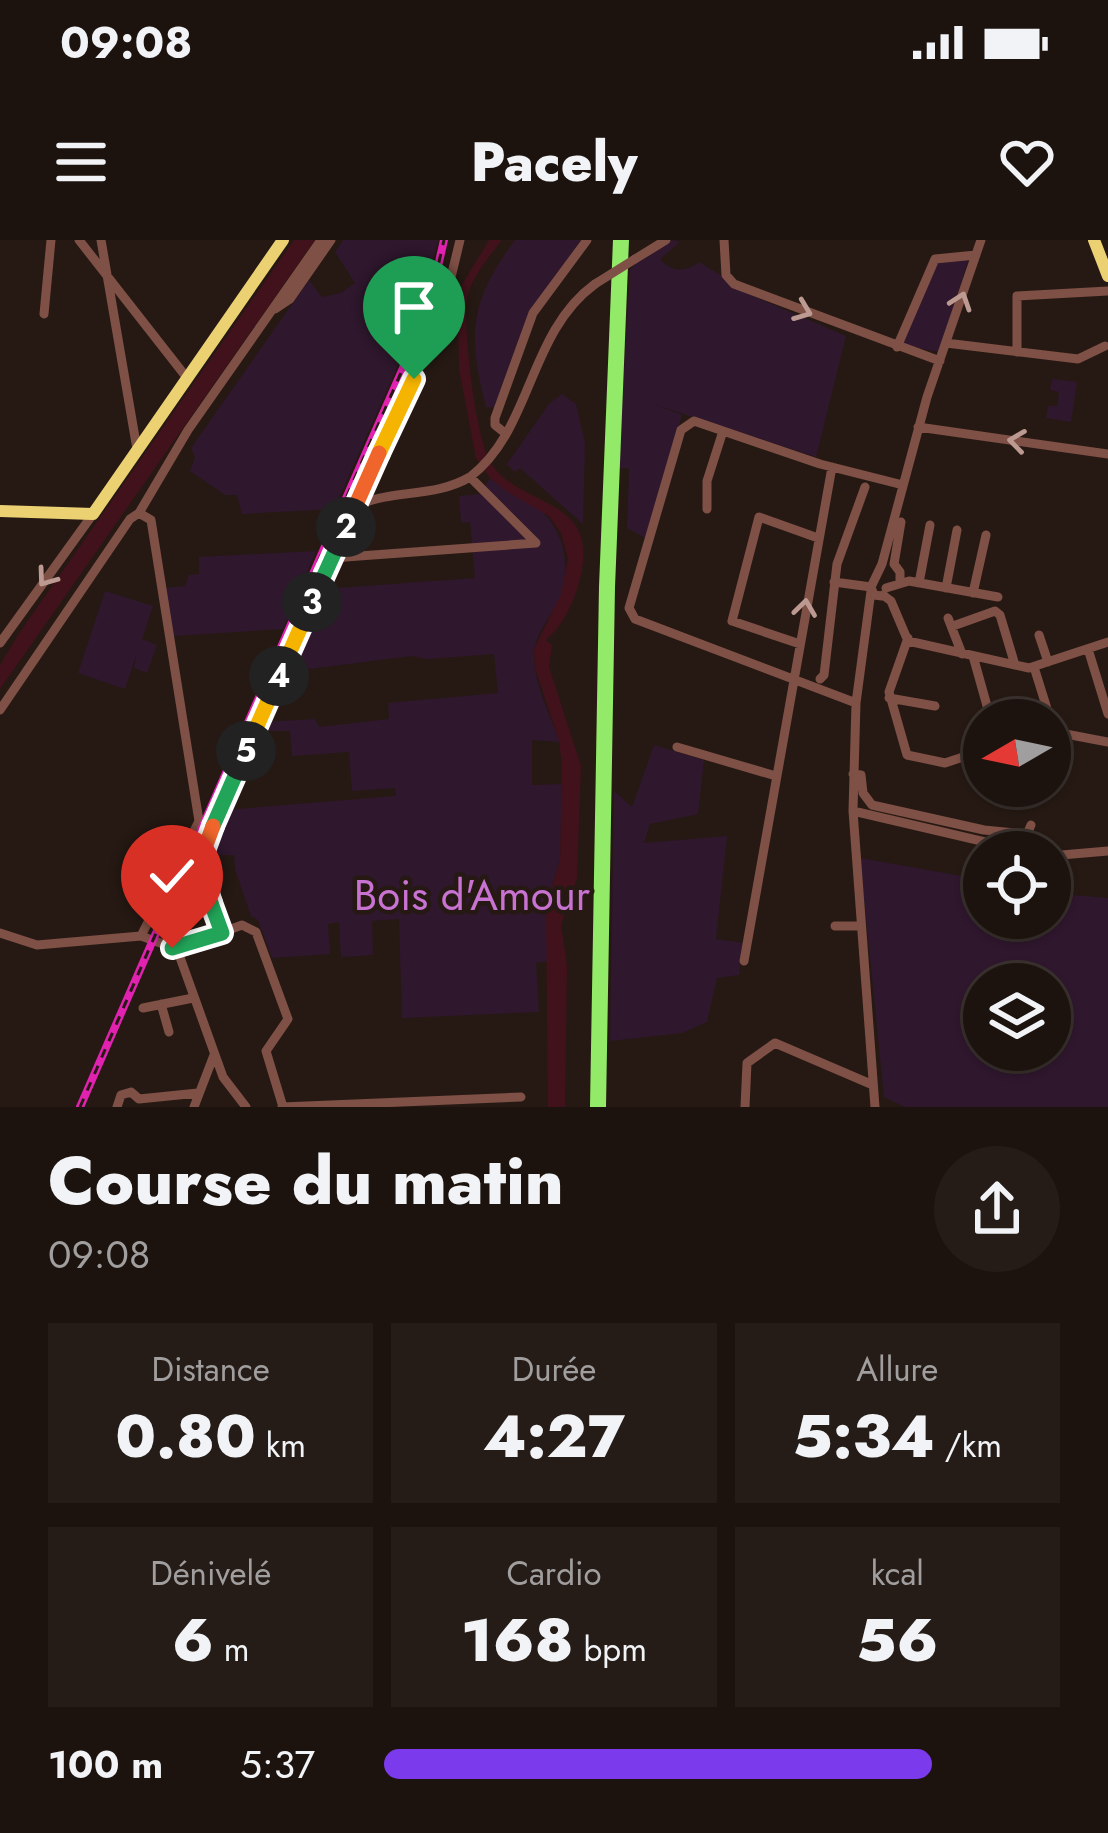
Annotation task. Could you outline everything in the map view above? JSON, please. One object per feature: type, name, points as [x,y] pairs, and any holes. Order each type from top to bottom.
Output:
[{"type":"highway","points":[[594,1107],[617,240]]},
{"type":"main road","points":[[0,511],[93,514],[283,240]]},
{"type":"main road","points":[[1094,240],[1108,276]]},
{"type":"street","points":[[44,314],[51,240]]},
{"type":"street","points":[[80,240],[187,378]]},
{"type":"street","points":[[0,710],[321,240]]},
{"type":"street","points":[[273,310],[290,299],[331,240]]},
{"type":"street","points":[[222,933],[201,879],[200,855],[437,326],[460,240]]},
{"type":"street","points":[[505,433],[495,425],[495,418],[533,313],[586,240]]},
{"type":"street","points":[[358,505],[378,498],[433,493],[481,468],[505,433],[562,315],[595,284],[666,240]]},
{"type":"street","points":[[875,1107],[853,811],[856,703],[869,622],[903,485],[981,240]]},
{"type":"street","points":[[723,241],[726,275],[734,284],[940,363]]},
{"type":"street","points":[[92,256],[102,242]]},
{"type":"street","points":[[102,242],[137,449]]},
{"type":"street","points":[[897,347],[934,259],[976,255]]},
{"type":"street","points":[[1017,352],[1017,296],[1108,291]]},
{"type":"street","points":[[946,343],[1078,359],[1105,346]]},
{"type":"street","points":[[856,703],[630,615],[681,430],[694,421],[903,485]]},
{"type":"street","points":[[922,428],[1108,454]]},
{"type":"street","points":[[707,509],[707,481],[723,431]]},
{"type":"street","points":[[744,961],[832,467]]},
{"type":"street","points":[[332,558],[536,543],[470,477]]},
{"type":"street","points":[[820,679],[834,582],[865,487]]},
{"type":"street","points":[[139,510],[151,520],[199,821],[141,936]]},
{"type":"street","points":[[0,643],[93,514]]},
{"type":"street","points":[[800,644],[732,621],[759,517],[818,538]]},
{"type":"street","points":[[900,581],[901,572],[894,564],[901,522]]},
{"type":"street","points":[[919,583],[930,525]]},
{"type":"street","points":[[946,587],[957,530]]},
{"type":"street","points":[[973,592],[986,535]]},
{"type":"street","points":[[834,582],[880,589],[900,581],[998,597]]},
{"type":"street","points":[[880,589],[891,601],[908,641],[889,698],[907,755],[934,763],[963,756]]},
{"type":"street","points":[[983,699],[951,622],[994,611],[1000,615],[1015,665]]},
{"type":"street","points":[[1039,635],[1048,662]]},
{"type":"street","points":[[908,641],[1034,667],[1108,642]]},
{"type":"street","points":[[1088,649],[1107,709]]},
{"type":"street","points":[[1034,667],[1043,699]]},
{"type":"street","points":[[889,698],[935,706]]},
{"type":"street","points":[[1071,735],[1108,742]]},
{"type":"street","points":[[677,747],[776,776]]},
{"type":"street","points":[[853,774],[862,775],[863,793],[872,805],[984,830],[1027,834],[1031,825]]},
{"type":"street","points":[[853,811],[963,837]]},
{"type":"street","points":[[1071,854],[1108,851]]},
{"type":"street","points":[[0,934],[37,945],[141,936],[177,949],[245,925],[256,932],[286,1014],[286,1026],[266,1052],[283,1107],[521,1097]]},
{"type":"street","points":[[835,926],[860,926]]},
{"type":"street","points":[[177,949],[223,1077],[246,1107]]},
{"type":"street","points":[[142,1008],[193,998]]},
{"type":"street","points":[[161,1004],[169,1032]]},
{"type":"street","points":[[745,1107],[747,1063],[775,1043],[874,1085]]},
{"type":"street","points":[[194,1107],[214,1055]]},
{"type":"street","points":[[117,1107],[121,1095],[131,1092],[139,1099],[198,1093]]},
{"type":"green space","points":[[343,240],[438,240],[416,325],[334,509],[242,514],[237,495],[225,495],[190,471],[195,457],[191,448],[309,280],[322,297],[341,293],[355,283],[335,252]]},
{"type":"green space","points":[[515,240],[581,240],[533,309],[496,408],[486,407],[476,358],[476,319],[489,281]]},
{"type":"green space","points":[[672,240],[680,242],[660,259],[674,269],[699,262],[730,286],[846,336],[816,457],[656,405],[682,415],[645,538],[627,528],[629,468],[618,468],[630,270]]},
{"type":"green space","points":[[969,258],[939,352],[902,345],[935,261]]},
{"type":"green space","points":[[1052,379],[1077,382],[1071,422],[1046,418],[1048,406],[1057,406],[1059,392],[1050,390]]},
{"type":"green space","points":[[562,394],[576,404],[585,443],[583,524],[520,468],[515,472],[507,464],[549,404]]},
{"type":"green space","name":"Bois d'Amour","points":[[490,478],[543,512],[561,541],[565,562],[561,594],[534,653],[539,687],[560,742],[532,740],[532,785],[562,784],[560,860],[546,907],[549,961],[536,963],[539,1012],[402,1018],[399,919],[372,921],[373,955],[341,957],[339,922],[328,924],[330,954],[272,958],[258,920],[251,916],[234,855],[217,855],[210,840],[224,810],[396,796],[395,788],[352,791],[349,752],[292,756],[290,731],[259,731],[263,722],[315,719],[319,727],[389,719],[388,703],[498,693],[494,654],[411,656],[286,672],[323,589],[475,578],[470,522],[461,522],[459,496],[480,494]]},
{"type":"green space","points":[[316,551],[283,629],[173,636],[165,588],[185,586],[189,575],[199,574],[199,557]]},
{"type":"green space","points":[[105,591],[153,606],[142,639],[157,645],[147,673],[134,668],[137,653],[125,689],[78,673]]},
{"type":"green space","points":[[654,745],[704,760],[698,814],[650,824],[644,843],[727,836],[716,939],[743,943],[739,975],[717,978],[707,1022],[682,1033],[610,1041],[614,791],[632,807]]},
{"type":"green space","points":[[860,858],[963,876],[963,939],[1071,939],[1071,895],[1108,898],[1108,1107],[905,1107],[884,1097]]},
{"type":"shaded area","points":[[294,240],[315,240],[0,689],[0,665],[20,632]]},
{"type":"shaded area","points":[[489,240],[502,240],[474,279],[466,308],[471,381],[486,452],[506,479],[571,520],[580,535],[583,557],[573,600],[546,640],[552,645],[549,667],[581,766],[577,878],[561,925],[567,965],[565,1107],[548,1107],[546,907],[560,860],[562,765],[534,649],[561,594],[568,559],[561,533],[549,516],[490,478],[476,458],[459,369],[458,312],[460,288]]},
{"type":"railway","points":[[80,1107],[403,368],[433,288],[444,240]]},
{"type":"route","points":[[172,948],[222,933],[201,879],[200,855],[414,379]]}]
